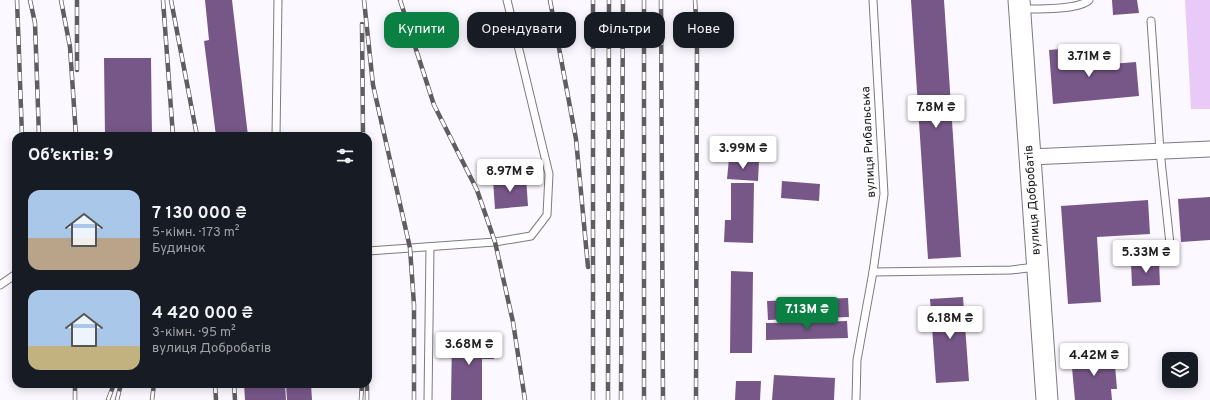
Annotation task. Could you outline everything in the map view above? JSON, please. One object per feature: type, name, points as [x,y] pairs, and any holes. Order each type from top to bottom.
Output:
[{"type":"street","name":"вулиця Добробатів","points":[[1020,5],[1047,400]]},
{"type":"street","points":[[1030,157],[1210,149]]},
{"type":"lane","points":[[276,132],[278,0]]},
{"type":"lane","points":[[372,251],[495,242],[531,236],[548,215],[549,174],[507,0]]},
{"type":"lane","name":"вулиця Рибальська","points":[[856,400],[857,360],[873,272],[884,194],[873,0]]},
{"type":"lane","points":[[1020,5],[1066,6],[1086,3],[1089,0]]},
{"type":"lane","points":[[1151,21],[1160,151],[1171,253]]},
{"type":"lane","points":[[428,400],[430,246]]},
{"type":"lane","points":[[873,272],[1011,270],[1038,266]]},
{"type":"lane","points":[[0,285],[12,277]]},
{"type":"shaded area","points":[[1185,0],[1210,0],[1210,109],[1191,109]]},
{"type":"building","points":[[205,0],[232,0],[248,132],[215,132],[204,41],[209,40]]},
{"type":"building","points":[[911,0],[944,0],[961,257],[928,259]]},
{"type":"building","points":[[1112,0],[1137,0],[1139,13],[1113,15]]},
{"type":"building","points":[[1083,47],[1085,66],[1136,62],[1139,96],[1053,104],[1049,50]]},
{"type":"building","points":[[104,58],[151,58],[152,132],[105,132]]},
{"type":"building","points":[[729,159],[759,161],[758,181],[727,179]]},
{"type":"building","points":[[526,177],[528,206],[495,209],[493,180]]},
{"type":"building","points":[[782,181],[820,184],[819,201],[781,198]]},
{"type":"building","points":[[731,183],[754,183],[753,243],[724,242],[725,220],[731,220]]},
{"type":"building","points":[[1210,197],[1210,240],[1181,242],[1178,199]]},
{"type":"building","points":[[1148,200],[1150,234],[1097,237],[1101,302],[1068,304],[1061,206]]},
{"type":"building","points":[[1159,261],[1160,285],[1132,286],[1131,263]]},
{"type":"building","points":[[731,271],[753,272],[752,353],[730,353]]},
{"type":"building","points":[[963,297],[969,381],[936,383],[930,299]]},
{"type":"building","points":[[848,298],[849,317],[768,320],[767,301]]},
{"type":"building","points":[[847,321],[848,338],[766,340],[766,323]]},
{"type":"building","points":[[452,337],[494,337],[494,359],[482,359],[482,400],[451,400]]},
{"type":"building","points":[[1114,354],[1117,389],[1111,389],[1112,400],[1075,400],[1071,357]]},
{"type":"building","points":[[774,375],[835,378],[834,400],[772,400]]},
{"type":"building","points":[[736,381],[761,381],[760,400],[735,400]]},
{"type":"building","points":[[244,388],[285,388],[286,400],[245,400]]},
{"type":"building","points":[[286,388],[311,388],[312,400],[287,400]]},
{"type":"railway","points":[[17,0],[22,132]]},
{"type":"railway","points":[[30,0],[35,23],[39,132]]},
{"type":"railway","points":[[61,0],[70,47],[76,132]]},
{"type":"railway","points":[[77,0],[77,70]]},
{"type":"railway","points":[[163,0],[173,132]]},
{"type":"railway","points":[[171,0],[196,132]]},
{"type":"railway","points":[[364,0],[373,85],[410,248],[414,305],[414,400]]},
{"type":"railway","points":[[400,0],[434,105],[477,190],[495,242],[513,322],[525,400]]},
{"type":"railway","points":[[550,0],[576,139],[588,267]]},
{"type":"railway","points":[[593,0],[593,400]]},
{"type":"railway","points":[[608,400],[609,0]]},
{"type":"railway","points":[[621,400],[623,0]]},
{"type":"railway","points":[[644,0],[644,400]]},
{"type":"railway","points":[[661,0],[663,400]]},
{"type":"railway","points":[[695,0],[697,40],[696,400]]},
{"type":"railway","points":[[362,24],[363,132]]},
{"type":"railway","points":[[75,388],[75,400]]},
{"type":"railway","points":[[108,400],[112,388]]},
{"type":"railway","points":[[117,400],[120,388]]},
{"type":"railway","points":[[152,400],[154,388]]},
{"type":"railway","points":[[215,388],[216,400]]},
{"type":"railway","points":[[234,388],[235,400]]},
{"type":"railway","points":[[361,400],[362,388]]},
{"type":"railway","points":[[367,388],[367,400]]}]
